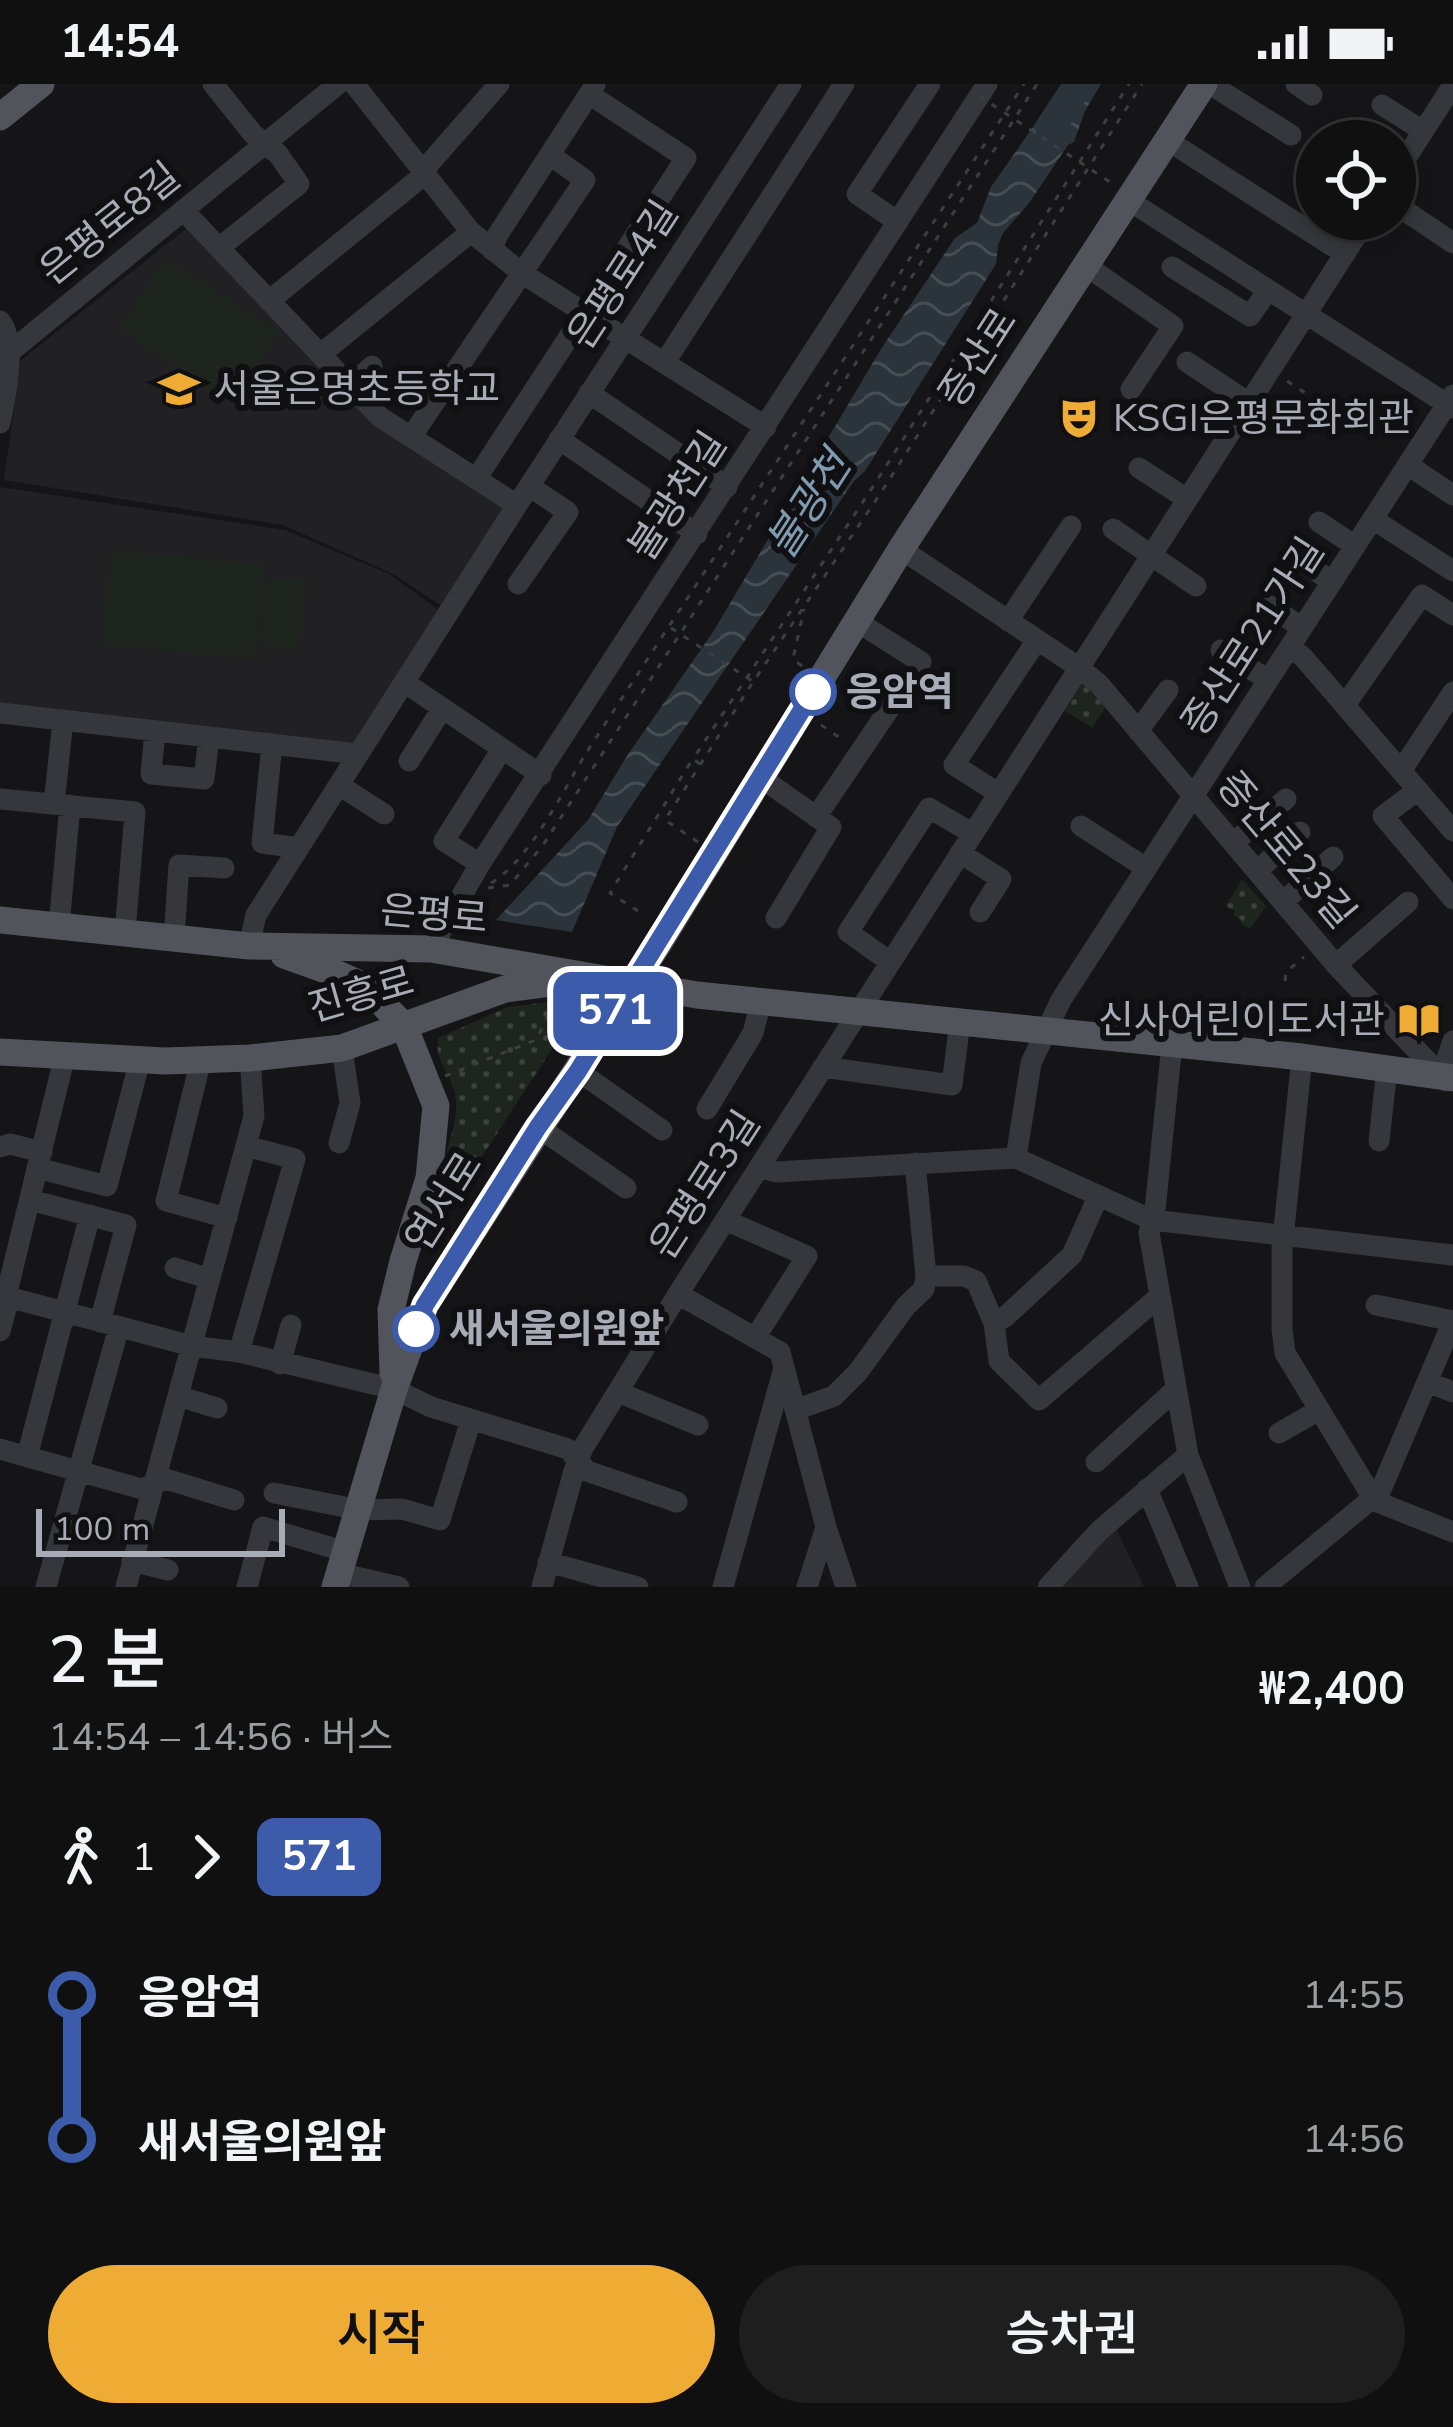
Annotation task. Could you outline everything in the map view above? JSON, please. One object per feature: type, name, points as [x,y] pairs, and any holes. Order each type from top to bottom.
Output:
[{"type":"main road","points":[[0,117],[41,84]]},
{"type":"main road","name":"증산로","points":[[632,984],[901,549],[1085,266],[1119,191],[1167,140],[1207,84]]},
{"type":"main road","name":"은평로","points":[[0,920],[249,946],[431,949],[761,1002],[1302,1057],[1449,1081]]},
{"type":"main road","points":[[249,946],[304,960],[358,983],[379,999],[404,1027],[430,1085],[436,1122],[429,1178],[391,1310],[394,1389]]},
{"type":"main road","name":"진흥로","points":[[0,1052],[140,1060],[250,1058],[342,1048],[517,986],[553,981],[632,984]]},
{"type":"main road","name":"연서로","points":[[340,1570],[394,1389],[425,1305],[632,984]]},
{"type":"street","name":"은평로8길","points":[[4,357],[338,84]]},
{"type":"street","points":[[354,84],[471,232],[492,250],[766,427]]},
{"type":"street","points":[[269,301],[425,174],[499,84]]},
{"type":"street","name":"은평로4길","points":[[249,946],[256,915],[791,84]]},
{"type":"street","points":[[664,362],[844,84]]},
{"type":"street","points":[[898,222],[857,194],[930,84]]},
{"type":"street","points":[[1207,84],[1291,135]]},
{"type":"street","points":[[1416,142],[1453,85]]},
{"type":"street","points":[[197,104],[215,87],[253,134],[278,154],[299,184],[219,248]]},
{"type":"street","points":[[476,479],[686,158],[592,89],[492,250]]},
{"type":"street","name":"불광천길","points":[[431,949],[480,864],[983,90]]},
{"type":"street","points":[[1382,105],[1423,131]]},
{"type":"street","points":[[1167,140],[1345,254]]},
{"type":"street","points":[[411,437],[585,180],[550,155]]},
{"type":"street","points":[[1119,191],[1268,290],[1451,402]]},
{"type":"street","points":[[183,210],[380,417],[476,479],[568,512],[518,584]]},
{"type":"street","points":[[1416,219],[1453,243]]},
{"type":"street","points":[[321,354],[471,232]]},
{"type":"street","points":[[859,1011],[1354,240]]},
{"type":"street","points":[[1085,266],[1173,326],[1131,389]]},
{"type":"street","points":[[1172,267],[1250,316],[1268,290]]},
{"type":"street","points":[[0,321],[8,330],[4,357],[10,375],[0,424]]},
{"type":"street","points":[[1187,362],[1249,403]]},
{"type":"street","points":[[351,386],[372,365]]},
{"type":"street","points":[[589,393],[727,487]]},
{"type":"street","name":"증산로21가길","points":[[1192,795],[1451,402]]},
{"type":"street","points":[[560,439],[697,534]]},
{"type":"street","points":[[1408,465],[1453,494]]},
{"type":"street","points":[[1139,468],[1187,499]]},
{"type":"street","name":"증산로21가길","points":[[1373,519],[1453,571]]},
{"type":"street","points":[[1319,522],[1355,546]]},
{"type":"street","points":[[1008,621],[1071,526]]},
{"type":"street","points":[[1113,529],[1196,586]]},
{"type":"street","name":"증산로23길","points":[[901,549],[1099,685],[1336,965],[1449,1081]]},
{"type":"street","points":[[1297,559],[1332,581]]},
{"type":"street","points":[[1345,705],[1422,595],[1453,615]]},
{"type":"street","points":[[1270,606],[1296,638],[1303,657],[1453,831]]},
{"type":"street","points":[[816,817],[921,662],[856,621]]},
{"type":"street","points":[[998,793],[954,765],[1037,640]]},
{"type":"street","points":[[1221,650],[1268,680]]},
{"type":"street","points":[[404,682],[541,775]]},
{"type":"street","points":[[1138,731],[1168,690]]},
{"type":"street","points":[[1401,770],[1453,692]]},
{"type":"street","points":[[409,760],[442,709]]},
{"type":"street","points":[[0,713],[358,754]]},
{"type":"street","points":[[58,926],[63,720]]},
{"type":"street","points":[[155,731],[152,774],[204,779],[209,737]]},
{"type":"street","points":[[272,744],[262,843],[299,848]]},
{"type":"street","points":[[480,864],[444,841],[502,749]]},
{"type":"street","points":[[760,777],[831,827],[776,918]]},
{"type":"street","points":[[339,785],[384,814]]},
{"type":"street","points":[[1418,790],[1383,816],[1453,899]]},
{"type":"street","points":[[1016,1159],[1031,1063],[1045,1030],[1192,795]]},
{"type":"street","points":[[0,799],[135,812],[125,933]]},
{"type":"street","points":[[1233,843],[1286,799]]},
{"type":"street","points":[[890,962],[848,932],[928,808],[1000,879],[980,912]]},
{"type":"street","points":[[1081,826],[1146,868]]},
{"type":"street","points":[[1257,871],[1300,832]]},
{"type":"street","points":[[1283,902],[1333,857]]},
{"type":"street","points":[[174,938],[178,865],[224,868]]},
{"type":"street","points":[[1336,965],[1408,902]]},
{"type":"street","points":[[707,1109],[753,1033],[761,1002]]},
{"type":"street","name":"은평로3길","points":[[542,1587],[578,1461],[678,1294],[859,1011]]},
{"type":"street","points":[[823,1067],[952,1085],[960,1022]]},
{"type":"street","points":[[1449,1081],[1453,1041]]},
{"type":"street","points":[[1172,1044],[1149,1233],[1188,1455],[1240,1587]]},
{"type":"street","points":[[340,1143],[350,1103],[342,1048]]},
{"type":"street","points":[[0,1331],[7,1305],[3,1296],[8,1251],[30,1200],[65,1055]]},
{"type":"street","points":[[1302,1057],[1284,1235],[1285,1352],[1373,1498],[1453,1532]]},
{"type":"street","points":[[126,1587],[254,1116],[250,1058]]},
{"type":"street","points":[[0,1147],[10,1144],[107,1186],[140,1060]]},
{"type":"street","points":[[201,1060],[166,1201],[226,1218]]},
{"type":"street","points":[[1379,1141],[1387,1068]]},
{"type":"street","points":[[578,1071],[662,1130]]},
{"type":"street","points":[[538,1127],[626,1188]]},
{"type":"street","points":[[239,1352],[295,1159],[246,1146]]},
{"type":"street","points":[[759,1167],[776,1172],[1016,1159],[1153,1220],[1453,1255]]},
{"type":"street","points":[[795,1410],[833,1396],[924,1289],[915,1163]]},
{"type":"street","points":[[994,1323],[1072,1255],[1098,1197]]},
{"type":"street","points":[[30,1200],[126,1225],[80,1472],[46,1587]]},
{"type":"street","points":[[27,1456],[90,1216]]},
{"type":"street","points":[[725,1220],[807,1256],[755,1338]]},
{"type":"street","points":[[176,1268],[210,1279]]},
{"type":"street","points":[[926,1276],[964,1276],[976,1281],[994,1323],[999,1361],[1039,1400],[1160,1295]]},
{"type":"street","points":[[678,1294],[780,1352],[846,1587]]},
{"type":"street","points":[[3,1296],[192,1346],[239,1352],[394,1389],[431,1408],[568,1449],[587,1471],[676,1502]]},
{"type":"street","points":[[1264,1587],[1380,1492],[1453,1321],[1376,1305]]},
{"type":"street","points":[[280,1364],[291,1325]]},
{"type":"street","points":[[723,1587],[784,1367]]},
{"type":"street","points":[[1427,1382],[1453,1393]]},
{"type":"street","points":[[1096,1462],[1175,1390]]},
{"type":"street","points":[[618,1392],[698,1425]]},
{"type":"street","points":[[178,1396],[217,1408]]},
{"type":"street","points":[[1279,1433],[1319,1410]]},
{"type":"street","points":[[274,1493],[360,1510],[402,1509],[440,1520],[471,1420]]},
{"type":"street","points":[[0,1449],[142,1489],[166,1479],[234,1500]]},
{"type":"street","points":[[1048,1587],[1099,1531],[1188,1455]]},
{"type":"street","points":[[1147,1489],[1188,1587]]},
{"type":"street","points":[[247,1587],[263,1527],[340,1570],[399,1587]]},
{"type":"street","points":[[807,1587],[826,1527]]},
{"type":"street","points":[[133,1561],[168,1570]]},
{"type":"street","points":[[548,1562],[638,1587]]},
{"type":"path","points":[[1024,84],[520,859],[486,887],[510,886],[521,875],[1037,84]]},
{"type":"path","points":[[638,910],[610,893],[1129,84]]},
{"type":"path","points":[[714,853],[665,820],[1142,84]]},
{"type":"path","points":[[983,90],[1119,191]]},
{"type":"path","points":[[1270,371],[1310,396]]},
{"type":"path","points":[[796,602],[804,607]]},
{"type":"path","points":[[804,607],[793,659],[820,680]]},
{"type":"path","points":[[671,628],[753,682]]},
{"type":"path","points":[[801,711],[859,752]]},
{"type":"path","points":[[693,759],[701,765]]},
{"type":"path","points":[[1285,981],[1286,972],[1318,944]]},
{"type":"path","points":[[430,1085],[536,1040],[556,1001]]},
{"type":"shaded area","name":"서울은명초등학교","points":[[187,228],[370,419],[507,509],[443,607],[393,574],[283,525],[4,480],[21,360]]},
{"type":"shaded area","points":[[164,258],[280,332],[233,404],[120,330]]},
{"type":"shaded area","points":[[0,487],[285,530],[389,574],[440,611],[354,749],[0,705]]},
{"type":"shaded area","points":[[111,550],[264,564],[256,659],[103,644]]},
{"type":"shaded area","points":[[267,578],[305,581],[298,649],[261,646]]},
{"type":"shaded area","points":[[1083,682],[1106,707],[1092,728],[1065,711]]},
{"type":"shaded area","points":[[1242,879],[1266,906],[1250,929],[1226,906]]},
{"type":"shaded area","points":[[575,1000],[575,1014],[464,1184],[442,1189],[437,1179],[456,1103],[438,1053],[438,1038],[508,1007]]},
{"type":"shaded area","points":[[1117,1530],[1144,1587],[1058,1587],[1106,1536]]},
{"type":"water","name":"불광천","points":[[1063,84],[1077,84],[1071,94],[1077,99],[1089,84],[1101,84],[1074,142],[1003,233],[996,264],[865,471],[617,827],[572,932],[496,920],[588,820],[713,632],[881,349],[955,238],[977,223],[991,187]]},
{"type":"waterway","name":"불광천","points":[[1050,128],[1079,84]]},
{"type":"bus line","name":"571","points":[[416,1329],[425,1305],[578,1071],[813,692]]},
{"type":"place","name":"서울은명초등학교","points":[[179,389]]},
{"type":"place","name":"KSGI은평문화회관","points":[[1079,418]]},
{"type":"place","name":"응암역","points":[[813,692]]},
{"type":"place","name":"신사어린이도서관","points":[[1419,1020]]},
{"type":"place","name":"새서울의원앞","points":[[416,1329]]}]
